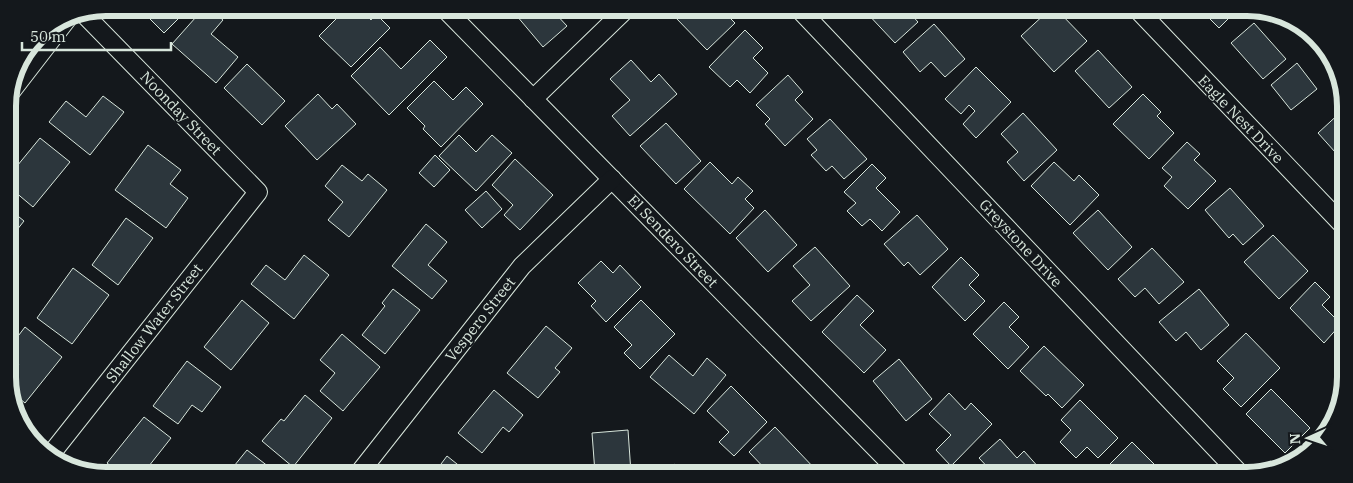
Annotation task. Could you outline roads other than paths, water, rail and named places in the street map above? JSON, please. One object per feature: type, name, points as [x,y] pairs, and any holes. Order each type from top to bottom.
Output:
[{"type":"street","name":"El Sendero Street","points":[[452,16],[894,467]]},
{"type":"street","points":[[533,99],[619,16]]},
{"type":"street","name":"Greystone Drive","points":[[807,16],[1233,467]]},
{"type":"street","name":"Eagle Nest Drive","points":[[1144,16],[1337,219]]},
{"type":"street","name":"Noonday Street","points":[[88,18],[258,192]]},
{"type":"street","points":[[20,80],[59,29]]},
{"type":"street","name":"Vespero Street","points":[[364,467],[522,266],[612,179]]},
{"type":"street","name":"Shallow Water Street","points":[[54,450],[258,192]]}]
